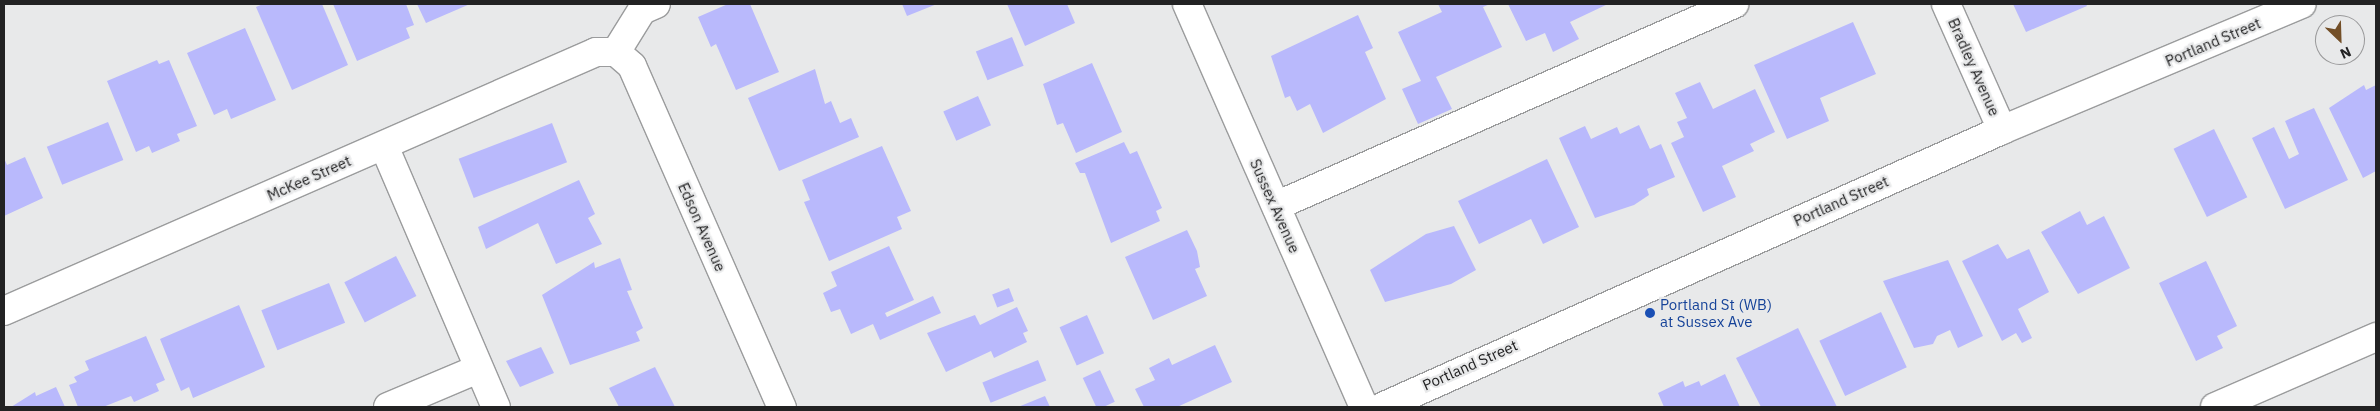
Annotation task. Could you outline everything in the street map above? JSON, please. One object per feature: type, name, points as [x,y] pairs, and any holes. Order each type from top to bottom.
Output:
[{"type":"street","points":[[616,52],[642,10],[656,4]]},
{"type":"street","name":"Sussex Avenue","points":[[1187,4],[1364,407]]},
{"type":"street","points":[[1276,206],[1734,4]]},
{"type":"street","name":"Bradley Avenue","points":[[1946,4],[2002,130]]},
{"type":"street","name":"Portland Street","points":[[1382,407],[2002,130],[2302,4]]},
{"type":"street","name":"McKee Street","points":[[4,311],[596,52],[616,52]]},
{"type":"street","name":"Edson Avenue","points":[[616,52],[632,66],[782,407]]},
{"type":"street","points":[[384,146],[478,369],[496,407]]},
{"type":"street","points":[[2215,407],[2376,337]]},
{"type":"street","points":[[388,407],[478,369]]},
{"type":"building","points":[[263,4],[322,4],[348,65],[292,90],[256,7]]},
{"type":"building","points":[[333,4],[406,4],[414,25],[406,28],[410,38],[357,61]]},
{"type":"building","points":[[417,4],[470,4],[426,23]]},
{"type":"building","points":[[728,4],[750,4],[779,72],[736,90],[716,44],[711,47],[698,17]]},
{"type":"building","points":[[902,4],[937,4],[907,16]]},
{"type":"building","points":[[1007,4],[1067,4],[1075,23],[1025,46]]},
{"type":"building","points":[[1438,4],[1490,4],[1483,7],[1502,47],[1436,77],[1452,109],[1418,124],[1402,89],[1421,81],[1398,32],[1442,12]]},
{"type":"building","points":[[1508,4],[1608,4],[1570,22],[1579,39],[1553,52],[1545,33],[1526,41]]},
{"type":"building","points":[[2013,4],[2086,4],[2087,6],[2026,32]]},
{"type":"building","points":[[1358,15],[1373,48],[1365,52],[1386,99],[1323,133],[1310,104],[1297,111],[1290,96],[1285,98],[1271,56]]},
{"type":"building","points":[[1853,22],[1876,74],[1820,98],[1829,121],[1787,139],[1754,65]]},
{"type":"building","points":[[245,28],[276,100],[231,119],[227,109],[214,115],[187,53]]},
{"type":"building","points":[[1012,37],[1024,66],[987,80],[976,52]]},
{"type":"building","points":[[157,60],[159,64],[169,60],[197,126],[177,134],[180,141],[152,153],[149,146],[136,152],[107,81]]},
{"type":"building","points":[[1092,63],[1122,132],[1076,153],[1063,123],[1057,125],[1043,84]]},
{"type":"building","points":[[815,69],[825,104],[831,101],[840,123],[851,118],[859,137],[779,171],[748,98]]},
{"type":"building","points":[[1700,82],[1713,109],[1755,89],[1775,132],[1750,144],[1754,151],[1722,166],[1736,197],[1703,212],[1671,143],[1684,137],[1677,122],[1687,118],[1675,93]]},
{"type":"building","points":[[2364,85],[2366,90],[2376,85],[2376,171],[2363,178],[2329,108]]},
{"type":"building","points":[[978,96],[991,125],[956,141],[943,111]]},
{"type":"building","points":[[2314,108],[2348,180],[2285,209],[2252,138],[2274,127],[2289,159],[2299,154],[2285,121]]},
{"type":"building","points":[[108,122],[123,160],[62,185],[47,147]]},
{"type":"building","points":[[552,123],[567,162],[474,198],[459,159]]},
{"type":"building","points":[[1639,125],[1650,149],[1661,144],[1675,177],[1647,189],[1649,195],[1634,205],[1595,218],[1559,138],[1585,126],[1591,139],[1617,127],[1620,134]]},
{"type":"building","points":[[2214,129],[2247,197],[2207,217],[2174,149]]},
{"type":"building","points":[[1124,142],[1130,154],[1137,151],[1162,208],[1156,211],[1160,221],[1111,243],[1085,173],[1080,173],[1075,163]]},
{"type":"building","points":[[882,146],[911,211],[897,217],[902,229],[829,261],[804,202],[810,200],[802,180]]},
{"type":"building","points":[[25,157],[43,198],[4,216],[4,158],[7,165]]},
{"type":"building","points":[[1547,159],[1579,227],[1543,244],[1531,219],[1479,244],[1458,201]]},
{"type":"building","points":[[579,180],[595,214],[588,218],[602,244],[556,264],[538,223],[486,249],[478,227]]},
{"type":"building","points":[[2080,211],[2087,225],[2104,216],[2130,268],[2078,294],[2041,232]]},
{"type":"building","points":[[1454,226],[1476,270],[1451,284],[1385,302],[1370,270],[1426,234]]},
{"type":"building","points":[[1187,230],[1197,251],[1200,267],[1195,269],[1207,296],[1153,320],[1125,257]]},
{"type":"building","points":[[1998,244],[2007,259],[2029,249],[2049,292],[2018,309],[2032,338],[2022,343],[2016,333],[2002,341],[1962,261]]},
{"type":"building","points":[[889,246],[914,300],[885,313],[887,317],[933,296],[941,313],[880,340],[873,324],[851,334],[840,309],[831,312],[823,293],[837,286],[831,272]]},
{"type":"building","points":[[396,256],[416,296],[365,322],[344,282]]},
{"type":"building","points":[[620,258],[632,290],[627,291],[643,328],[636,332],[640,341],[570,365],[542,295],[594,262],[595,268]]},
{"type":"building","points":[[1948,260],[1983,336],[1958,348],[1950,330],[1937,336],[1933,344],[1914,348],[1883,281]]},
{"type":"building","points":[[2206,261],[2237,326],[2217,336],[2223,348],[2196,361],[2159,283]]},
{"type":"building","points":[[329,283],[345,323],[277,350],[261,310]]},
{"type":"building","points":[[1009,288],[1014,301],[997,308],[992,294]]},
{"type":"building","points":[[239,305],[265,367],[193,398],[189,387],[181,391],[160,339]]},
{"type":"building","points":[[1017,307],[1028,331],[1023,333],[1027,342],[994,358],[991,351],[946,372],[927,333],[975,315],[980,325]]},
{"type":"building","points":[[1881,312],[1907,367],[1845,396],[1819,341]]},
{"type":"building","points":[[1087,315],[1104,353],[1077,366],[1060,327]]},
{"type":"building","points":[[1798,328],[1837,407],[1761,407],[1736,358]]},
{"type":"building","points":[[146,336],[165,380],[156,384],[159,391],[134,402],[131,396],[103,407],[78,407],[69,385],[77,382],[74,377],[89,370],[85,361]]},
{"type":"building","points":[[1215,345],[1232,382],[1177,407],[1144,407],[1135,389],[1155,380],[1149,368],[1169,358],[1172,365]]},
{"type":"building","points":[[541,347],[554,373],[520,387],[506,361]]},
{"type":"building","points":[[1038,360],[1046,380],[991,403],[982,382]]},
{"type":"building","points":[[655,367],[675,407],[619,407],[609,388]]},
{"type":"building","points":[[1100,370],[1115,402],[1103,407],[1096,407],[1083,378]]},
{"type":"building","points":[[1725,374],[1740,407],[1664,407],[1658,393],[1683,381],[1685,387],[1699,381],[1701,386]]},
{"type":"building","points":[[56,387],[65,407],[11,407],[35,392],[36,396]]},
{"type":"building","points":[[1045,396],[1050,407],[1018,407]]},
{"type":"place","name":"Portland St (WB) at Sussex Ave","points":[[1650,313]]}]
